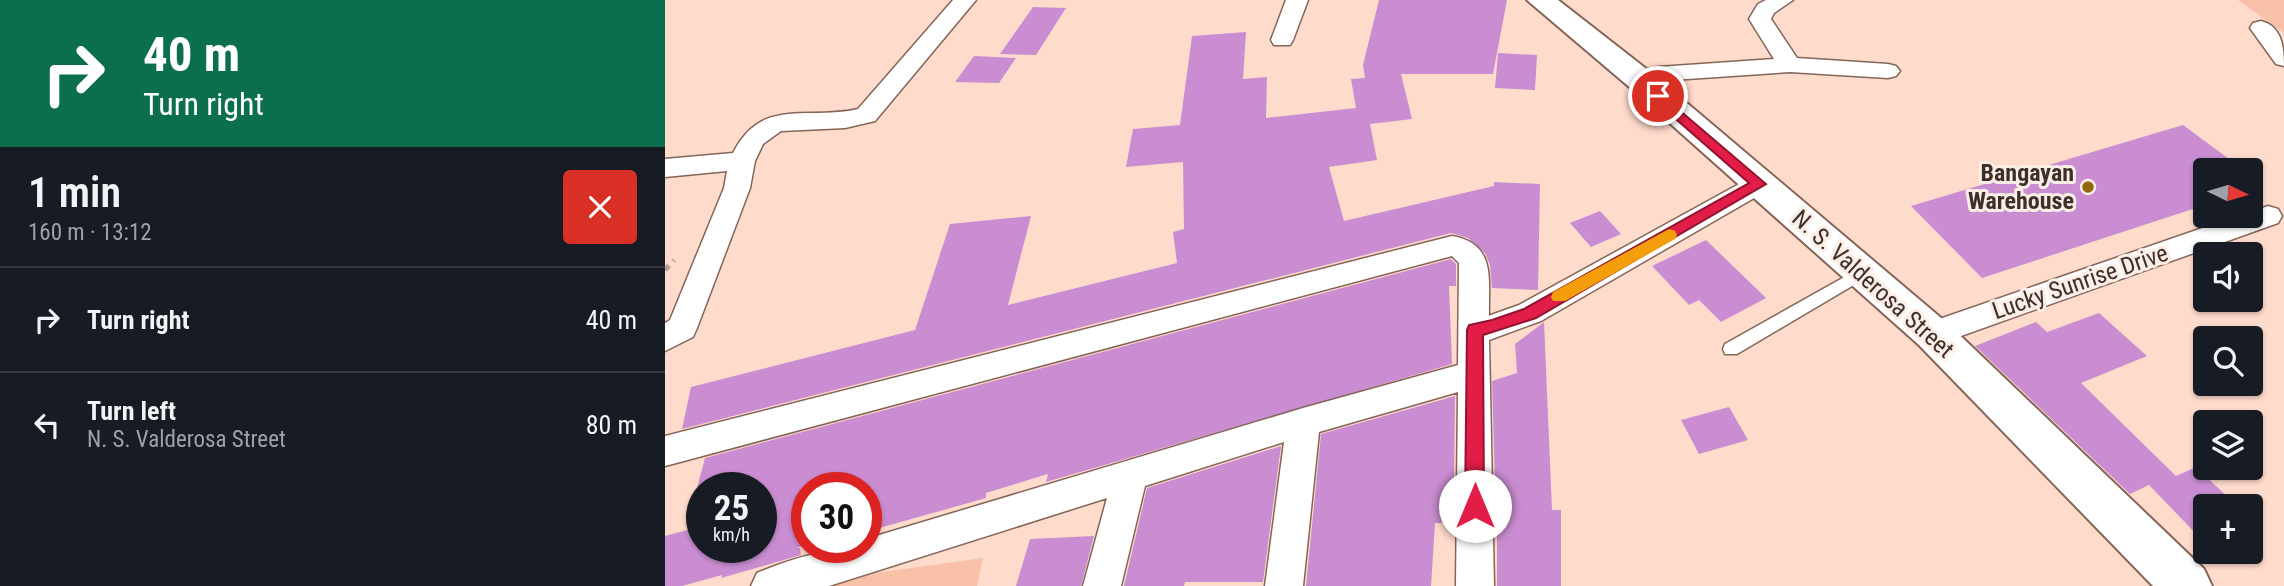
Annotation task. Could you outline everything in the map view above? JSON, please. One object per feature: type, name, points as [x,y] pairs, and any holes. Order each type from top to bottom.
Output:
[{"type":"main road","name":"N. S. Valderosa Street","points":[[1541,0],[1638,78],[1933,334],[2187,586]]},
{"type":"street","points":[[665,339],[682,328],[737,188],[742,161],[753,139],[767,127],[779,124],[857,119],[866,115],[965,0]]},
{"type":"street","points":[[1282,40],[1297,0]]},
{"type":"street","points":[[1782,0],[1766,9],[1759,19],[1790,65]]},
{"type":"street","points":[[2261,28],[2284,60]]},
{"type":"street","points":[[1638,78],[1658,74],[1790,65],[1888,71]]},
{"type":"street","points":[[665,168],[742,161]]},
{"type":"street","points":[[1475,330],[1493,327],[1530,313],[1759,184]]},
{"type":"street","name":"Lucky Sunrise Drive","points":[[1933,334],[2268,216]]},
{"type":"street","points":[[665,451],[1441,248],[1463,248],[1470,253],[1473,263],[1475,586]]},
{"type":"street","points":[[770,586],[1303,422],[1475,374]]},
{"type":"street","points":[[1284,586],[1303,422]]},
{"type":"street","points":[[1102,586],[1130,477]]},
{"type":"lane","points":[[1731,349],[1864,272]]},
{"type":"shaded area","points":[[2238,0],[2284,0],[2284,33]]},
{"type":"shaded area","points":[[983,558],[977,586],[795,586],[796,584]]},
{"type":"building","points":[[1379,0],[1507,0],[1493,74],[1401,74],[1412,119],[1370,124],[1377,160],[1329,167],[1344,221],[1494,186],[1494,182],[1540,184],[1538,290],[1492,288],[1490,265],[1485,253],[1468,238],[1451,233],[682,429],[691,387],[915,330],[950,224],[1031,216],[1008,305],[1177,263],[1173,232],[1184,229],[1183,162],[1126,167],[1133,129],[1180,125],[1192,36],[1246,32],[1243,79],[1267,77],[1266,118],[1356,108],[1351,79],[1365,78],[1363,65]]},
{"type":"building","points":[[1033,7],[1066,8],[1036,55],[1000,54]]},
{"type":"building","points":[[1498,53],[1537,55],[1535,90],[1495,88]]},
{"type":"building","points":[[974,56],[1016,58],[999,83],[955,82]]},
{"type":"building","name":"Bangayan Warehouse","points":[[2183,125],[2228,158],[2193,158],[2193,209],[1982,278],[1911,206]]},
{"type":"building","points":[[1600,211],[1621,234],[1591,247],[1570,223]]},
{"type":"building","points":[[1706,240],[1766,298],[1721,322],[1699,300],[1689,305],[1652,266]]},
{"type":"building","points":[[1451,259],[1456,264],[1456,286],[1449,286],[1452,364],[1046,482],[1048,474],[986,493],[986,498],[882,527],[882,472],[791,472],[791,558],[777,562],[777,472],[701,472],[705,458]]},
{"type":"building","points":[[2099,313],[2147,356],[2081,383],[2176,476],[2193,468],[2193,480],[2210,480],[2224,494],[2193,494],[2193,531],[2149,485],[2130,494],[1975,346],[2036,322],[2047,332]]},
{"type":"building","points":[[1544,322],[1552,510],[1561,510],[1561,586],[1497,586],[1497,488],[1492,381],[1517,373],[1515,344]]},
{"type":"building","points":[[1455,396],[1454,487],[1444,487],[1442,523],[1435,523],[1431,586],[1306,586],[1321,434]]},
{"type":"building","points":[[1729,407],[1748,440],[1699,454],[1681,420]]},
{"type":"building","points":[[1281,446],[1263,582],[1185,582],[1184,586],[1124,586],[1147,488]]},
{"type":"building","points":[[686,530],[686,563],[773,563],[721,578],[722,575],[682,586],[665,586],[665,536]]},
{"type":"building","points":[[1094,536],[1081,586],[1016,586],[1030,539]]},
{"type":"slow traffic","points":[[1559,297],[1669,235]]},
{"type":"place","name":"Bangayan Warehouse","points":[[2088,187]]},
{"type":"route","points":[[1475,506],[1475,330],[1493,327],[1530,313],[1759,184],[1658,96]]}]
